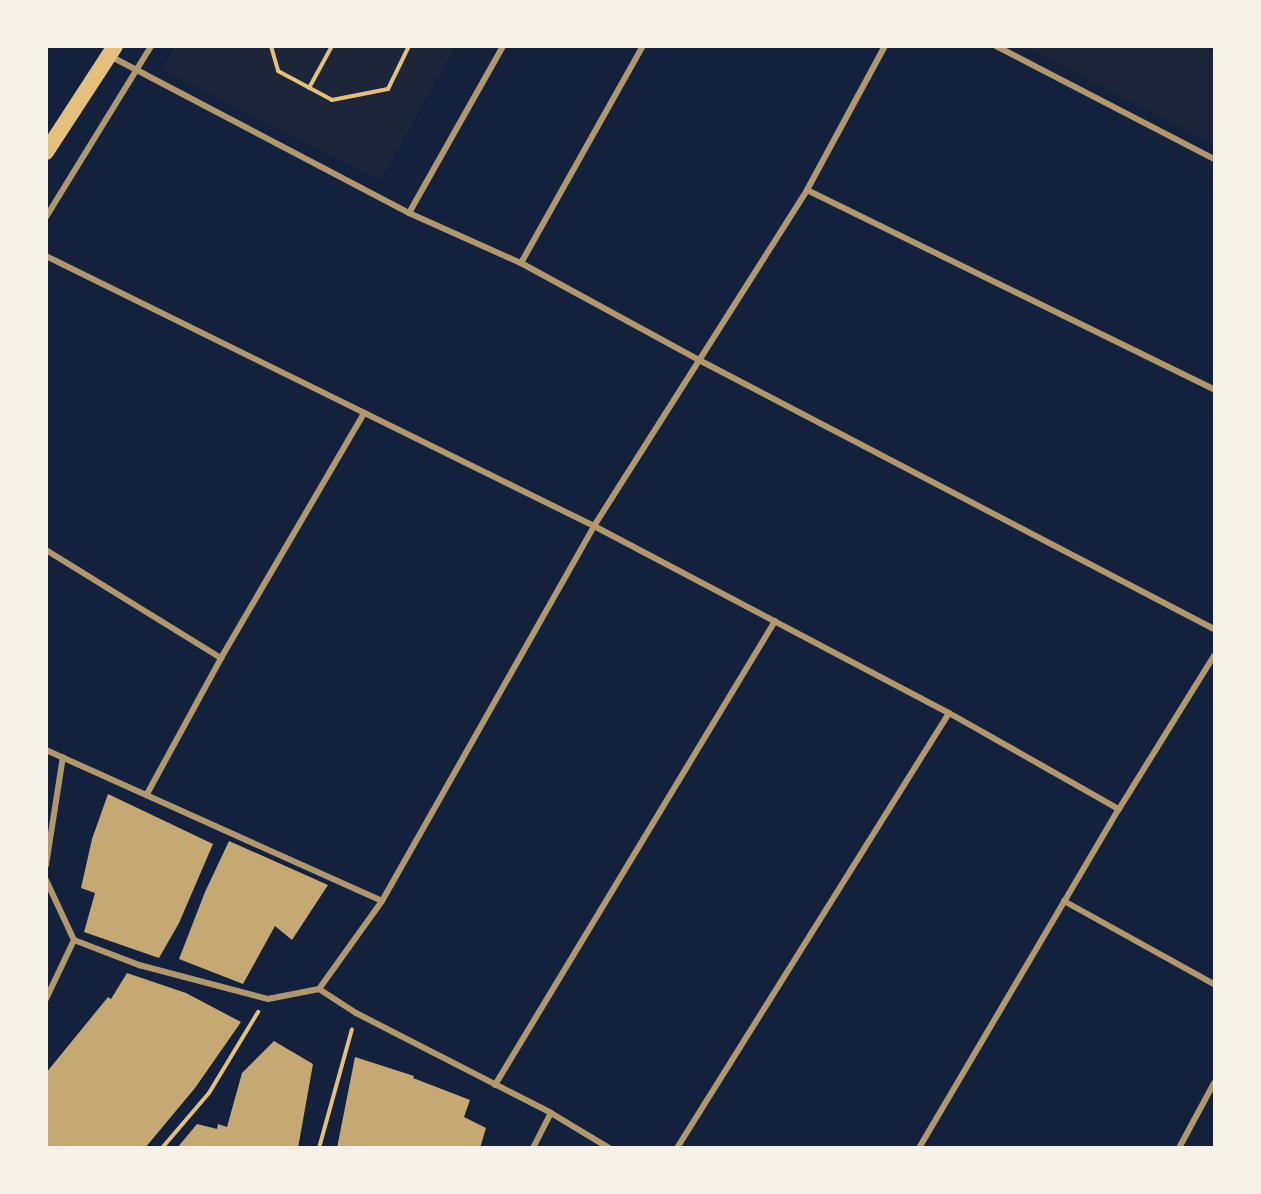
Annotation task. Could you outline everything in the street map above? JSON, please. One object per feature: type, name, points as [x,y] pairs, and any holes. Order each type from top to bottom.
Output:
[{"type":"highway","points":[[46,152],[113,51]]},
{"type":"street","points":[[46,217],[151,46]]},
{"type":"street","points":[[409,213],[503,46]]},
{"type":"street","points":[[521,263],[643,46]]},
{"type":"street","points":[[46,880],[74,940],[139,965],[268,999],[320,989],[382,901],[594,526],[807,189],[885,46]]},
{"type":"street","points":[[996,46],[1215,159]]},
{"type":"street","points":[[113,51],[136,70],[409,213],[521,263],[699,360],[1215,629]]},
{"type":"street","points":[[807,189],[1215,389]]},
{"type":"street","points":[[46,256],[594,526],[949,713],[1119,809]]},
{"type":"street","points":[[147,794],[221,658],[364,413]]},
{"type":"street","points":[[46,550],[221,658]]},
{"type":"street","points":[[495,1085],[776,621]]},
{"type":"street","points":[[919,1148],[1119,809],[1215,656]]},
{"type":"street","points":[[677,1148],[949,713]]},
{"type":"street","points":[[46,750],[382,901]]},
{"type":"street","points":[[46,865],[63,757]]},
{"type":"street","points":[[1064,902],[1215,984]]},
{"type":"street","points":[[46,999],[74,940]]},
{"type":"street","points":[[320,989],[356,1013],[551,1113],[609,1148]]},
{"type":"street","points":[[1179,1148],[1215,1083]]},
{"type":"street","points":[[533,1148],[551,1113]]},
{"type":"path","points":[[271,46],[278,71],[332,100],[388,89],[409,46]]},
{"type":"path","points":[[309,88],[332,46]]},
{"type":"path","points":[[162,1148],[209,1093],[268,999]]},
{"type":"path","points":[[319,1148],[356,1013]]},
{"type":"shaded area","points":[[175,47],[455,47],[381,180],[161,69]]},
{"type":"shaded area","points":[[1024,47],[1204,47],[1214,52],[1214,144]]},
{"type":"building","points":[[108,794],[213,844],[179,923],[159,958],[84,932],[95,893],[81,888],[92,839]]},
{"type":"building","points":[[229,841],[328,885],[292,940],[275,926],[243,984],[179,959],[205,892]]},
{"type":"building","points":[[127,973],[186,993],[241,1022],[195,1088],[145,1148],[46,1148],[46,1073],[108,997],[111,999]]},
{"type":"building","points":[[274,1041],[313,1064],[298,1148],[177,1148],[197,1124],[217,1129],[218,1124],[227,1127],[242,1073]]},
{"type":"building","points":[[355,1057],[414,1076],[413,1078],[470,1100],[464,1117],[486,1128],[480,1148],[337,1148]]}]
